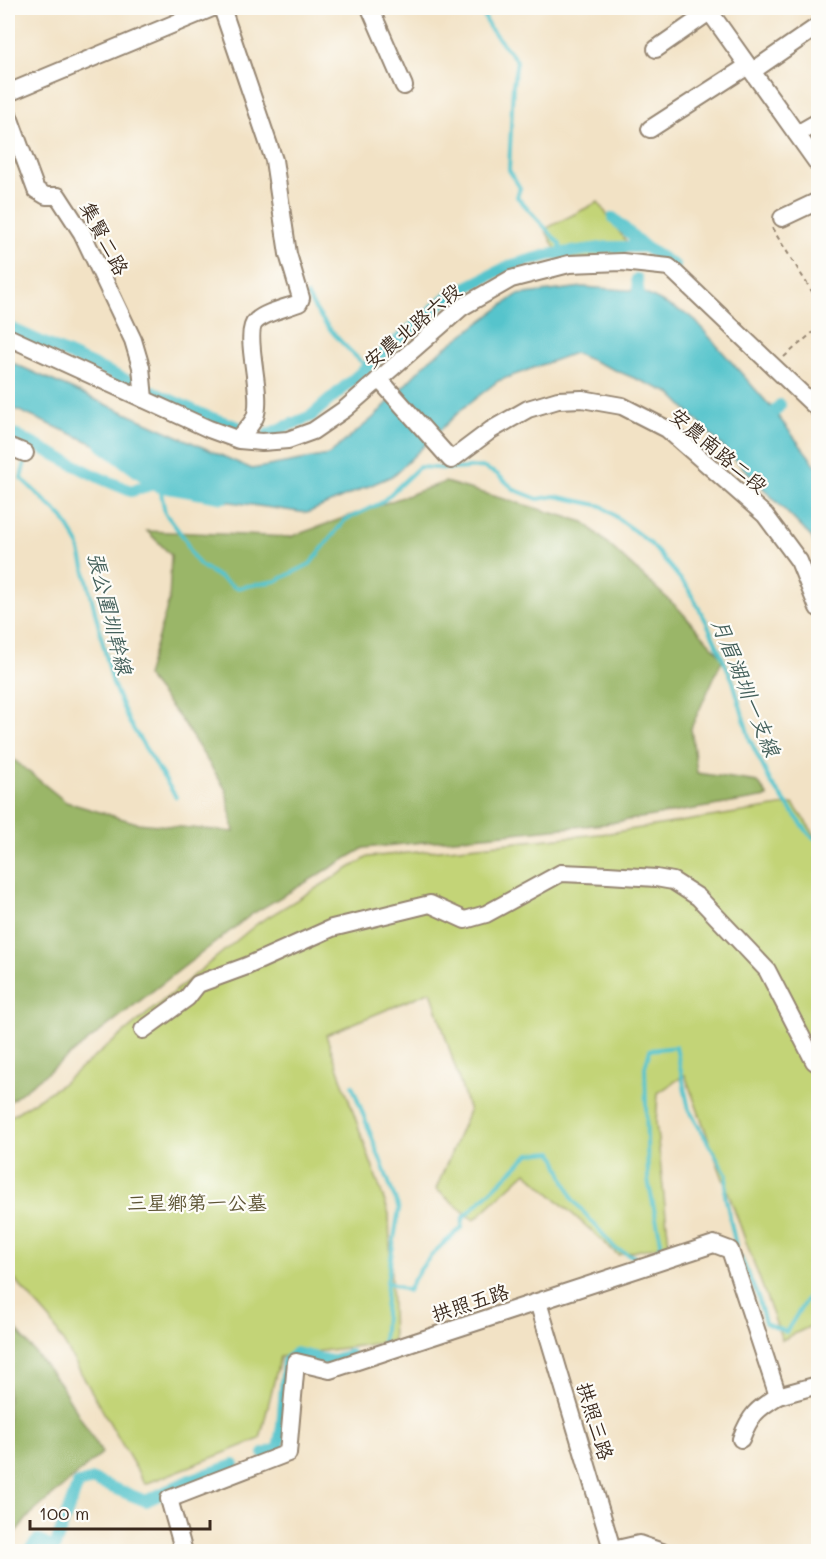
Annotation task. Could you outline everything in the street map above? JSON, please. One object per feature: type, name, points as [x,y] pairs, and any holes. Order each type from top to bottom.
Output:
[{"type":"street","points":[[8,93],[212,8]]},
{"type":"street","points":[[222,8],[274,160],[288,254],[301,298],[299,303],[255,322],[251,329],[252,356],[258,383],[258,404],[255,418],[238,439]]},
{"type":"street","points":[[370,8],[404,86]]},
{"type":"street","points":[[656,50],[710,9],[819,164]]},
{"type":"street","points":[[650,129],[742,69],[757,68],[819,26]]},
{"type":"street","name":"集賢二路","points":[[8,114],[36,190],[46,196],[58,196],[82,233],[133,340],[141,367],[144,399]]},
{"type":"street","points":[[797,134],[819,122]]},
{"type":"street","points":[[782,218],[819,201]]},
{"type":"street","name":"安農北路六段","points":[[8,337],[208,429],[238,439],[262,442],[288,440],[313,431],[345,409],[462,307],[511,279],[569,264],[622,262],[669,267],[819,410]]},
{"type":"street","name":"安農南路二段","points":[[379,380],[451,460],[491,430],[528,409],[558,400],[582,399],[622,406],[667,429],[765,515],[799,561],[819,608]]},
{"type":"street","points":[[8,446],[25,453]]},
{"type":"street","points":[[142,1030],[187,998],[198,984],[247,966],[332,928],[430,904],[465,920],[486,914],[561,873],[608,875],[673,881],[698,897],[767,970],[795,1028],[814,1061],[819,1064]]},
{"type":"street","name":"拱照五路","points":[[184,1551],[169,1499],[288,1454],[296,1362],[330,1370],[714,1244],[730,1250],[778,1396]]},
{"type":"street","name":"拱照三路","points":[[538,1302],[613,1551]]},
{"type":"street","points":[[741,1439],[748,1421],[758,1408],[778,1396],[819,1385]]},
{"type":"street","points":[[613,1551],[639,1544],[662,1551]]},
{"type":"path","points":[[782,218],[771,224],[774,233],[819,302]]},
{"type":"path","points":[[785,354],[819,328]]},
{"type":"green space","points":[[598,202],[631,248],[622,257],[561,260],[545,229]]},
{"type":"green space","points":[[445,482],[584,522],[679,609],[723,658],[691,728],[697,773],[758,782],[768,797],[604,824],[364,848],[252,914],[8,1103],[8,755],[66,802],[137,823],[234,832],[226,790],[182,721],[146,676],[169,601],[171,555],[147,531],[290,537]]},
{"type":"green space","name":"三星鄉第一公墓","points":[[793,804],[818,839],[817,1323],[782,1340],[685,1075],[658,1093],[656,1122],[669,1244],[618,1255],[526,1172],[474,1220],[436,1189],[469,1111],[431,991],[326,1035],[389,1214],[393,1341],[280,1357],[260,1439],[145,1484],[51,1321],[8,1272],[8,1118],[59,1086],[258,923],[368,857],[609,833]]},
{"type":"green space","points":[[8,1319],[60,1384],[102,1453],[31,1514],[8,1541]]},
{"type":"water","points":[[583,287],[640,291],[692,317],[770,406],[818,468],[818,555],[812,538],[670,393],[574,353],[498,381],[462,409],[394,475],[307,513],[224,501],[8,406],[8,361],[252,469],[328,455],[373,418],[430,359],[517,295]]},
{"type":"waterway","points":[[481,8],[489,27],[517,61],[513,85],[509,170],[520,188],[517,197],[560,244],[561,253]]},
{"type":"waterway","points":[[613,218],[645,247]]},
{"type":"waterway","points":[[268,434],[311,416],[449,296],[509,266],[548,255],[608,247],[645,247],[675,266]]},
{"type":"waterway","points":[[637,279],[640,305]]},
{"type":"waterway","points":[[307,295],[319,316],[334,334],[368,368]]},
{"type":"waterway","points":[[8,327],[133,383]]},
{"type":"waterway","points":[[153,392],[206,416],[241,428]]},
{"type":"waterway","points":[[764,425],[780,405]]},
{"type":"waterway","points":[[8,431],[100,478],[131,491],[159,482]]},
{"type":"waterway","points":[[105,442],[159,482],[222,493]]},
{"type":"waterway","name":"張公圍圳幹線","points":[[26,458],[21,478],[63,518],[78,543],[113,684],[129,722],[176,797]]},
{"type":"waterway","name":"月眉湖圳一支線","points":[[159,482],[165,513],[185,539],[192,555],[200,565],[236,588],[276,581],[310,564],[345,520],[381,503],[419,467],[453,469],[482,467],[497,474],[515,490],[538,499],[555,496],[602,506],[650,543],[687,587],[706,621],[733,681],[750,740],[771,783],[809,834],[818,841]]},
{"type":"waterway","points":[[656,1256],[661,1242],[648,1180],[645,1067],[650,1050],[676,1047],[689,1110],[727,1175],[725,1195],[736,1246]]},
{"type":"waterway","points":[[352,1085],[399,1209],[387,1282]]},
{"type":"waterway","points":[[383,1345],[387,1282],[408,1291],[418,1272],[431,1256],[462,1228],[463,1218],[529,1154],[553,1152],[573,1200],[616,1249],[644,1261]]},
{"type":"waterway","points":[[741,1258],[758,1297],[765,1323],[786,1332],[818,1281]]},
{"type":"waterway","points":[[264,1454],[278,1449],[287,1362],[296,1353],[331,1361],[350,1355]]},
{"type":"waterway","points":[[28,1552],[38,1540],[54,1549],[78,1484],[93,1480],[146,1501],[190,1480],[234,1465]]}]
